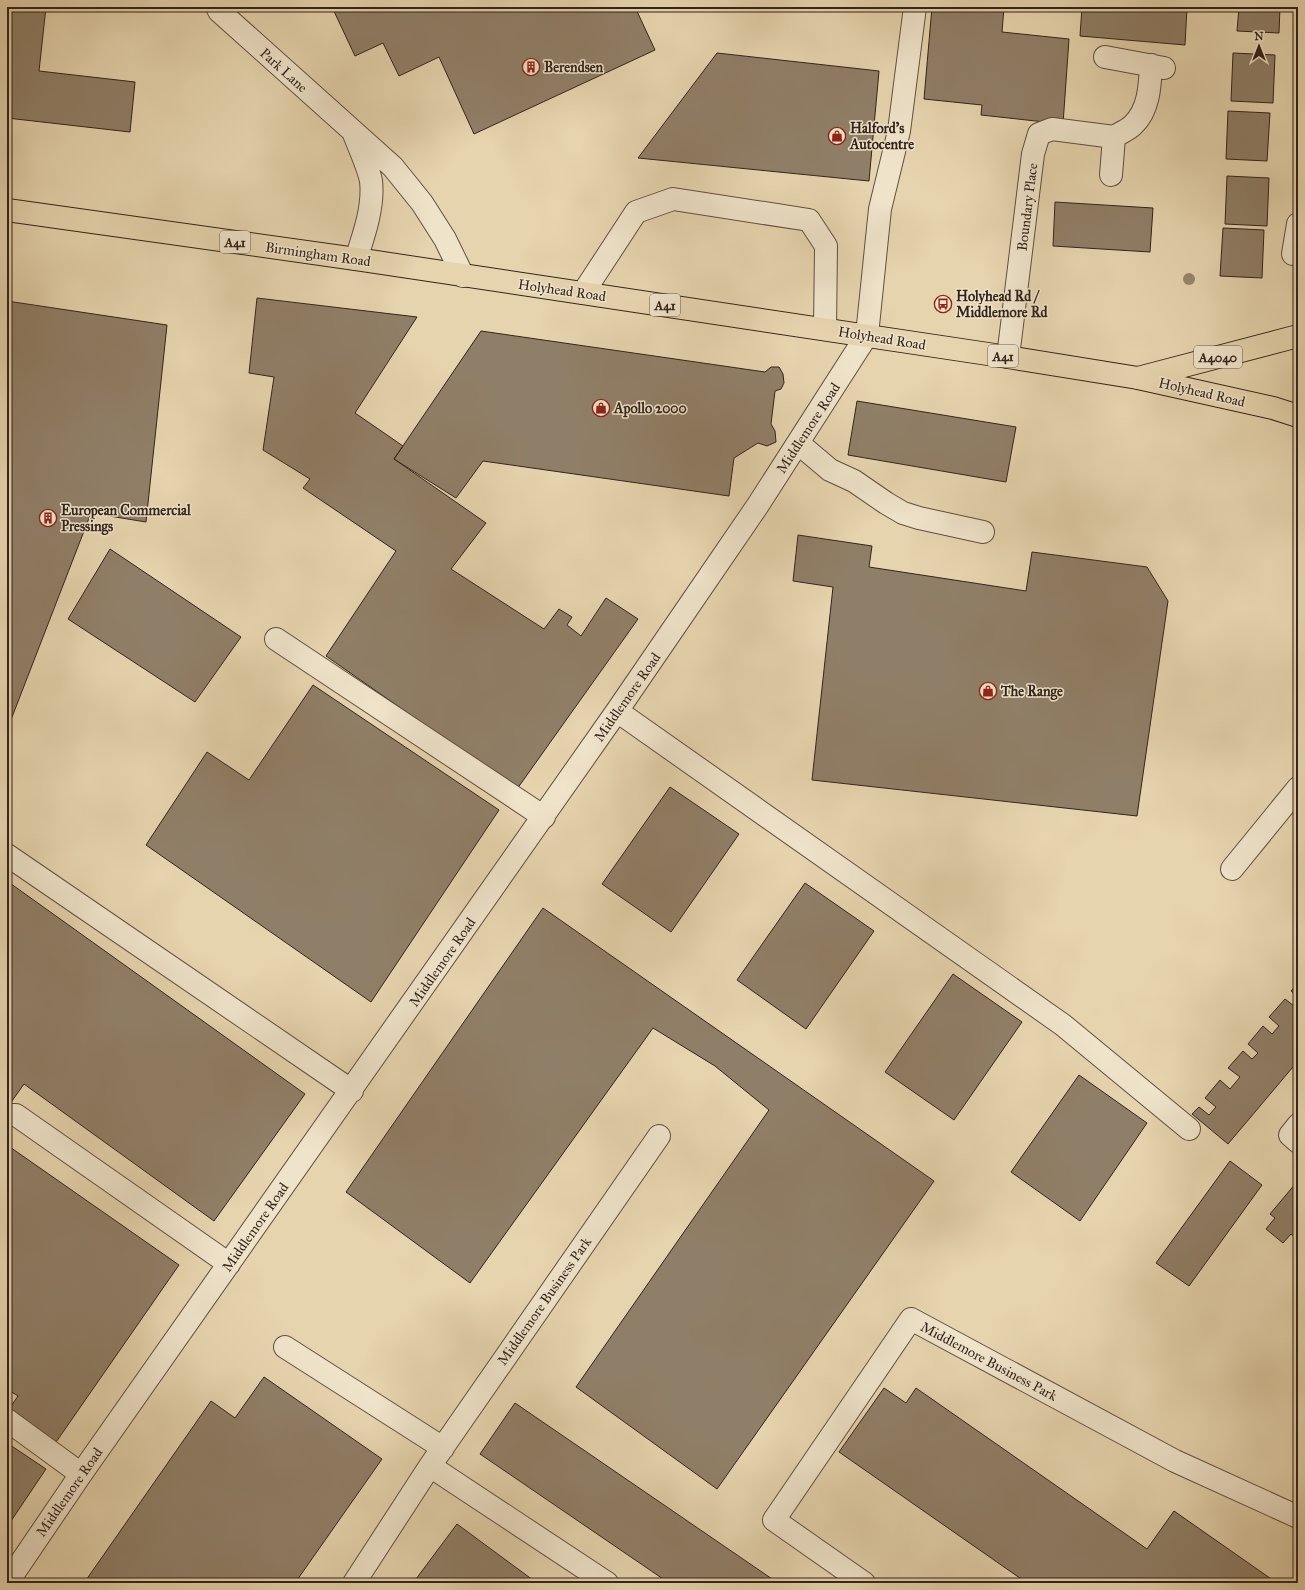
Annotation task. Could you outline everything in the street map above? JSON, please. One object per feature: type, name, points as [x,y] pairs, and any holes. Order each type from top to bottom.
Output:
[{"type":"main road","name":"Birmingham Road","points":[[7,210],[356,259],[463,276]]},
{"type":"main road","name":"Holyhead Road","points":[[463,276],[867,335],[1138,378],[1273,408],[1298,416]]},
{"type":"main road","name":"A4040","points":[[1138,378],[1298,336]]},
{"type":"street","name":"Park Lane","points":[[217,7],[225,16],[393,167],[422,203],[445,239],[463,276]]},
{"type":"street","points":[[867,335],[880,209],[899,131],[915,7]]},
{"type":"street","points":[[1105,57],[1157,67],[1144,111],[1133,125],[1114,137],[1111,175]]},
{"type":"street","name":"Boundary Place","points":[[1008,357],[1033,154],[1039,134],[1052,129],[1114,137]]},
{"type":"street","name":"Park Lane","points":[[353,131],[370,180],[370,208],[363,239],[356,259]]},
{"type":"street","points":[[583,293],[636,212],[673,199],[809,220],[826,246],[825,329]]},
{"type":"street","points":[[1293,254],[1298,224]]},
{"type":"street","name":"Middlemore Road","points":[[7,1583],[81,1474],[544,817],[758,505],[867,335]]},
{"type":"street","points":[[798,443],[830,470],[854,481],[886,504],[903,513],[983,532]]},
{"type":"street","points":[[276,639],[544,817]]},
{"type":"street","points":[[617,711],[1063,1025],[1189,1128]]},
{"type":"street","points":[[1232,869],[1298,788]]},
{"type":"street","points":[[7,855],[352,1091]]},
{"type":"street","points":[[7,1115],[16,1115],[229,1264]]},
{"type":"street","name":"Middlemore Business Park","points":[[354,1583],[430,1466],[659,1136]]},
{"type":"street","name":"Middlemore Business Park","points":[[864,1583],[774,1520],[911,1319],[1175,1461],[1298,1517]]},
{"type":"street","points":[[285,1347],[443,1448]]},
{"type":"street","points":[[7,1420],[81,1474]]},
{"type":"street","points":[[430,1466],[608,1583]]},
{"type":"building","points":[[7,7],[46,7],[39,71],[135,82],[130,132],[7,118]]},
{"type":"building","name":"Berendsen","points":[[332,7],[635,7],[655,50],[474,134],[439,57],[399,76],[383,43],[355,56]]},
{"type":"building","points":[[932,7],[1004,7],[1002,32],[1069,39],[1063,124],[981,115],[982,105],[924,99]]},
{"type":"building","points":[[1082,7],[1187,7],[1185,45],[1080,36]]},
{"type":"building","points":[[1239,7],[1280,7],[1279,33],[1237,31]]},
{"type":"building","points":[[717,53],[879,71],[869,181],[638,158]]},
{"type":"building","points":[[1233,53],[1275,55],[1273,103],[1231,101]]},
{"type":"building","points":[[1228,111],[1270,113],[1267,161],[1226,159]]},
{"type":"building","points":[[1227,176],[1269,178],[1267,226],[1225,224]]},
{"type":"building","points":[[1055,202],[1153,208],[1150,252],[1053,246]]},
{"type":"building","points":[[1223,228],[1264,230],[1262,278],[1220,276]]},
{"type":"building","points":[[257,298],[417,317],[355,413],[403,446],[394,459],[486,523],[451,569],[544,629],[559,609],[572,617],[567,625],[581,636],[606,598],[638,619],[517,789],[326,656],[396,551],[303,488],[310,479],[263,450],[274,377],[249,373]]},
{"type":"building","name":"European Commercial Pressings","points":[[7,301],[167,325],[146,522],[91,513],[7,730]]},
{"type":"building","name":"Apollo 2000","points":[[481,331],[765,372],[771,367],[779,367],[783,374],[784,383],[781,389],[775,391],[771,424],[775,431],[776,442],[767,446],[758,443],[734,458],[729,496],[483,461],[456,498],[394,459]]},
{"type":"building","points":[[857,401],[1016,427],[1006,482],[848,455]]},
{"type":"building","name":"The Range","points":[[798,535],[872,546],[869,567],[1026,591],[1032,552],[1147,567],[1168,601],[1137,816],[812,780],[833,587],[793,581]]},
{"type":"building","points":[[110,549],[241,637],[195,702],[68,619]]},
{"type":"building","points":[[313,685],[499,810],[371,1002],[146,845],[207,752],[249,780]]},
{"type":"building","points":[[670,787],[739,834],[671,932],[602,884]]},
{"type":"building","points":[[7,881],[305,1094],[214,1221],[24,1084],[7,1108]]},
{"type":"building","points":[[805,883],[874,931],[806,1029],[737,980]]},
{"type":"building","points":[[543,908],[934,1181],[717,1489],[576,1387],[769,1110],[715,1066],[653,1028],[470,1283],[346,1192]]},
{"type":"building","points":[[953,974],[1022,1022],[954,1120],[885,1072]]},
{"type":"building","points":[[1298,983],[1298,997],[1291,991]]},
{"type":"building","points":[[1285,999],[1294,1006],[1298,1001],[1298,1061],[1228,1144],[1192,1114],[1199,1107],[1209,1115],[1216,1107],[1205,1098],[1220,1080],[1230,1089],[1240,1077],[1228,1068],[1243,1051],[1252,1059],[1258,1053],[1248,1044],[1263,1026],[1272,1034],[1279,1026],[1269,1017]]},
{"type":"building","points":[[1079,1075],[1147,1123],[1080,1221],[1011,1172]]},
{"type":"building","points":[[7,1145],[179,1265],[54,1445],[7,1412],[18,1396],[7,1389]]},
{"type":"building","points":[[1230,1161],[1262,1185],[1189,1286],[1156,1263]]},
{"type":"building","points":[[1296,1183],[1298,1184],[1298,1240],[1291,1234],[1283,1243],[1266,1229],[1275,1218],[1270,1214]]},
{"type":"building","points":[[264,1377],[382,1459],[295,1583],[84,1583],[211,1401],[235,1418]]},
{"type":"building","points":[[884,1388],[906,1403],[916,1388],[1147,1549],[1174,1511],[1277,1583],[1027,1583],[839,1452]]},
{"type":"building","points":[[515,1403],[778,1583],[669,1583],[480,1454]]},
{"type":"building","points":[[7,1443],[46,1469],[7,1527]]},
{"type":"building","points":[[457,1524],[537,1583],[413,1583]]},
{"type":"place","name":"Berendsen","points":[[531,67]]},
{"type":"place","name":"Halford's Autocentre","points":[[837,136]]},
{"type":"place","name":"Holyhead Rd / Middlemore Rd","points":[[943,304]]},
{"type":"place","name":"Apollo 2000","points":[[601,408]]},
{"type":"place","name":"European Commercial Pressings","points":[[48,518]]},
{"type":"place","name":"The Range","points":[[988,691]]}]
